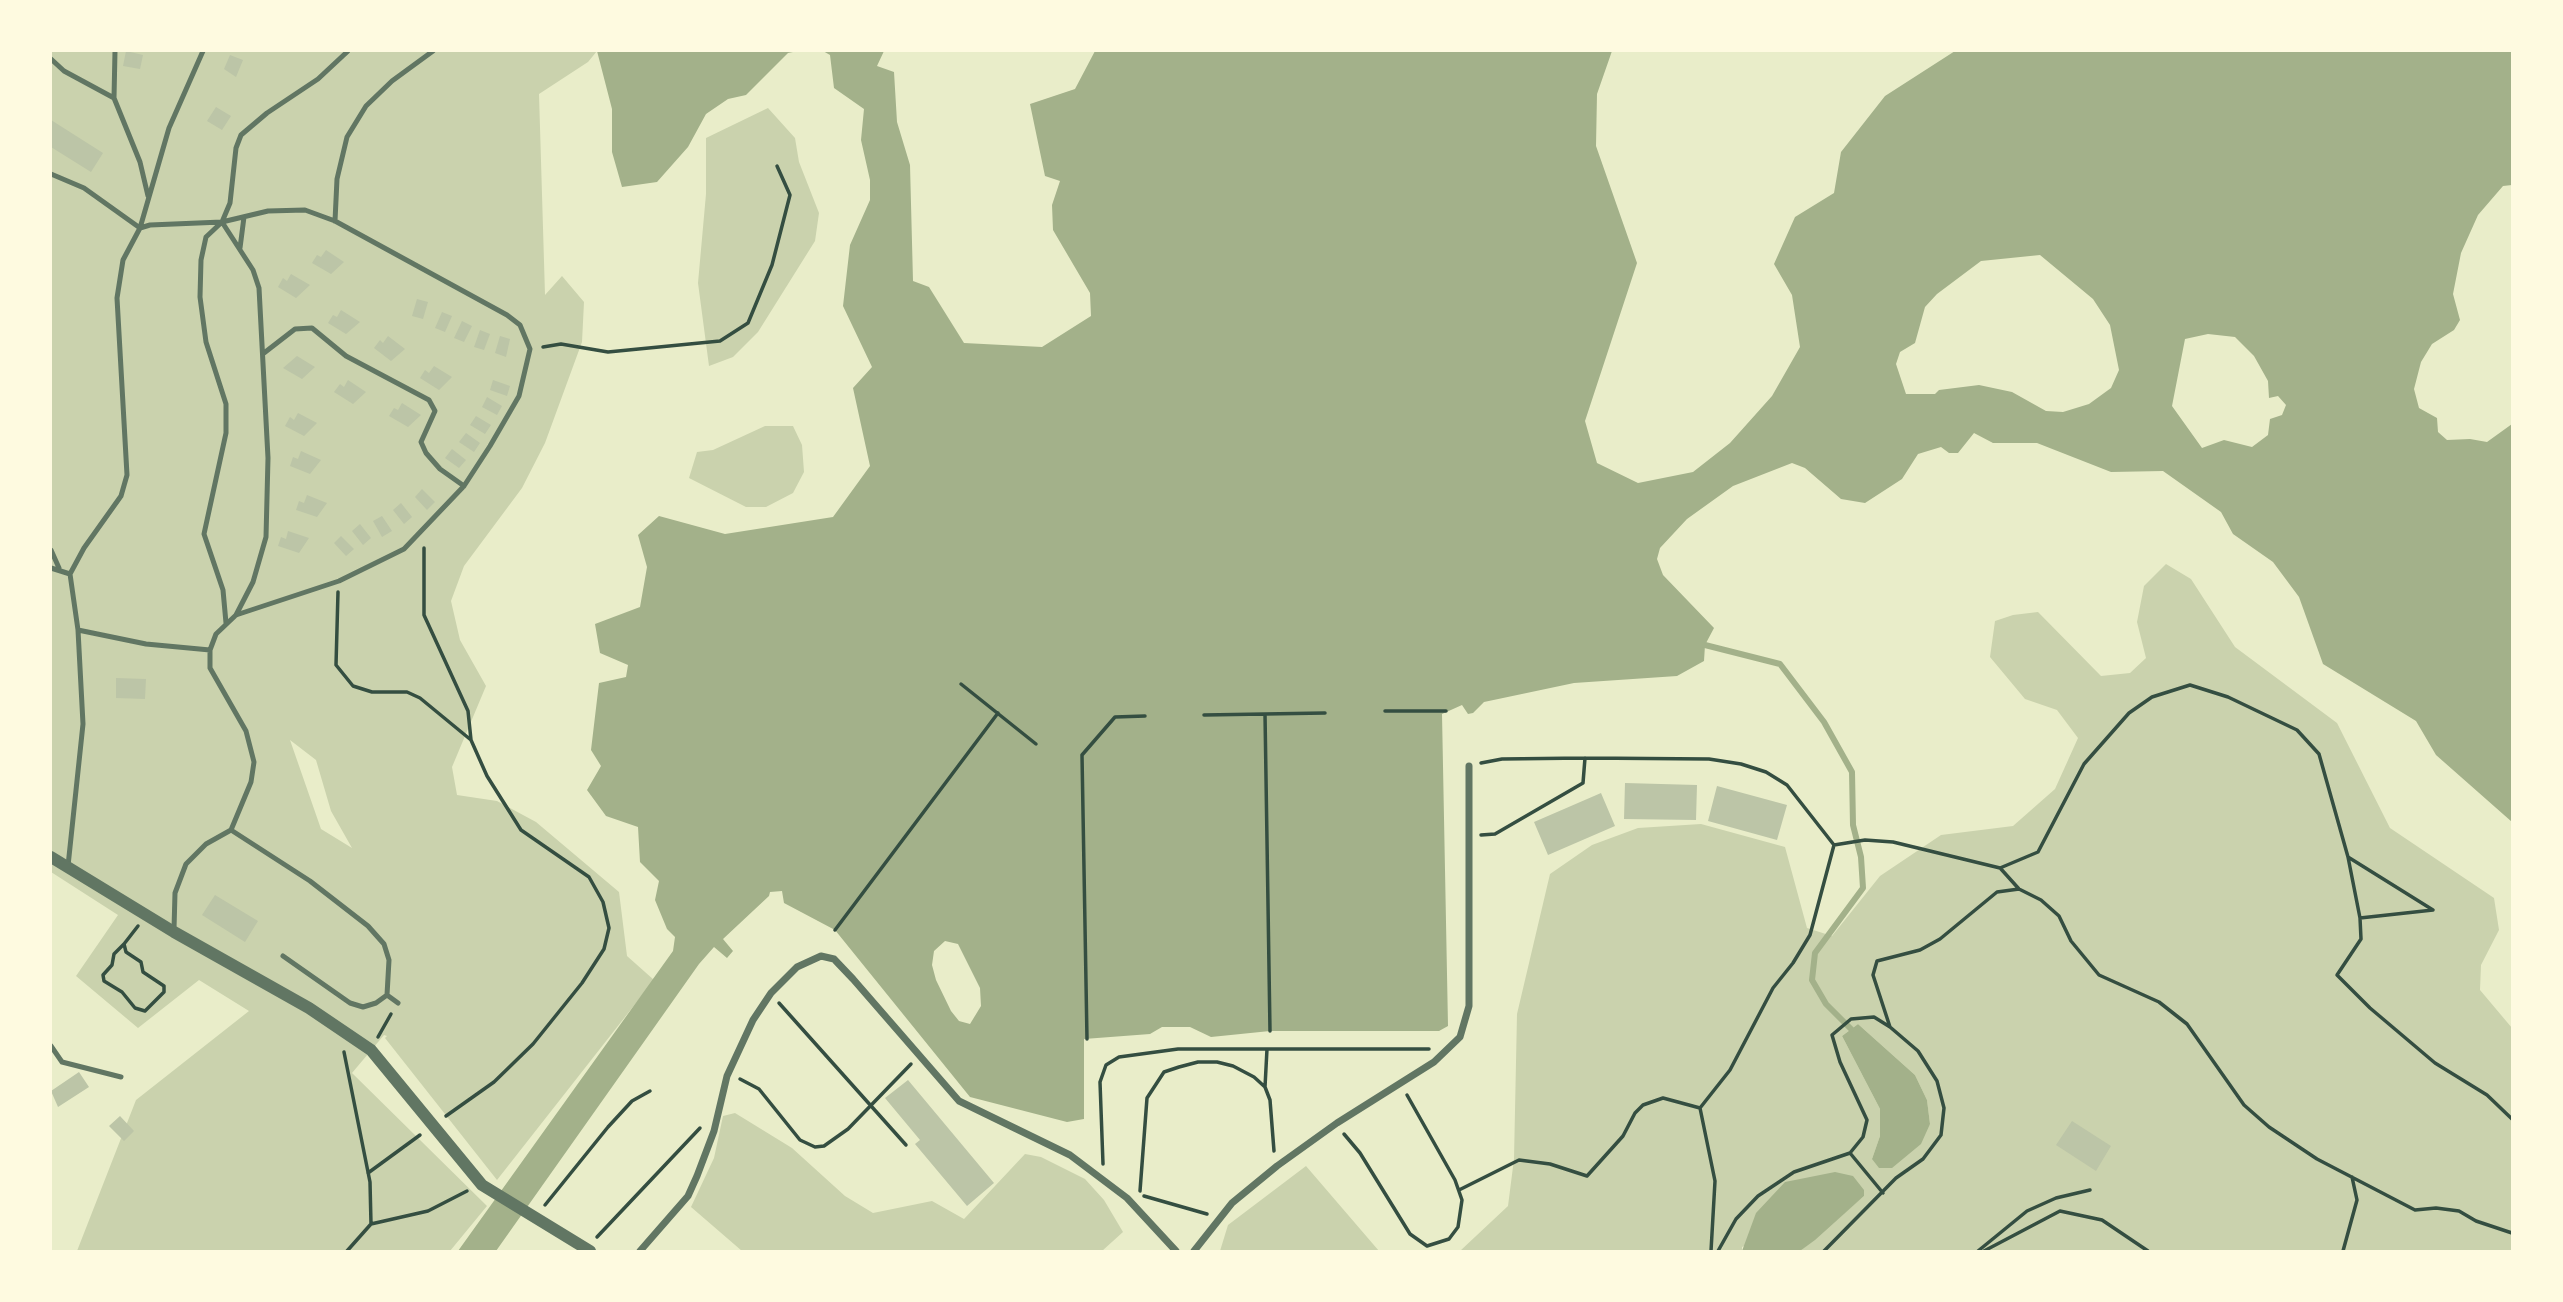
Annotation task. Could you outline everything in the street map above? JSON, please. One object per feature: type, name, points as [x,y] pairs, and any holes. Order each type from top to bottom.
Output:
[{"type":"street","points":[[1194,1251],[1218,1218],[1277,1166],[1337,1123],[1441,1057],[1460,1037],[1469,1006],[1469,766]]},
{"type":"street","points":[[51,857],[67,870],[340,1029],[371,1050],[482,1185],[588,1250]]},
{"type":"street","points":[[640,1251],[688,1196],[698,1177],[727,1076],[753,1020],[771,993],[797,967],[821,956],[834,958],[959,1101],[972,1110],[1047,1142],[1092,1171],[1127,1198],[1176,1251]]},
{"type":"lane","points":[[115,51],[114,97],[140,162],[148,198]]},
{"type":"lane","points":[[67,870],[83,724],[78,630],[70,574],[84,548],[121,496],[127,475],[117,298],[123,260],[140,228],[169,128],[203,51]]},
{"type":"lane","points":[[226,623],[223,590],[204,534],[226,433],[226,404],[206,342],[200,297],[201,260],[206,237],[222,222],[232,195],[236,148],[241,135],[267,113],[318,79],[348,51]]},
{"type":"lane","points":[[335,221],[337,179],[347,137],[366,106],[433,51]]},
{"type":"lane","points":[[51,59],[64,71],[114,97]]},
{"type":"lane","points":[[51,174],[84,188],[140,228],[222,222],[268,211],[305,210],[335,221],[507,315],[520,325],[530,349],[519,396],[464,486],[404,549],[339,581],[236,615],[216,634],[210,650],[209,668],[246,731],[254,762],[242,808],[231,830],[206,844],[186,864],[175,893],[174,932]]},
{"type":"lane","points":[[240,248],[244,217]]},
{"type":"lane","points":[[222,222],[240,248],[259,288],[268,458],[266,537],[253,582],[236,615]]},
{"type":"lane","points":[[264,354],[295,329],[312,328],[346,356],[429,400],[435,411],[421,442],[426,453],[440,468],[464,486]]},
{"type":"lane","points":[[51,550],[59,568]]},
{"type":"lane","points":[[51,568],[59,568],[70,574]]},
{"type":"lane","points":[[78,630],[146,644],[210,650]]},
{"type":"lane","points":[[231,830],[310,880],[368,926],[384,944],[389,960],[387,995]]},
{"type":"lane","points":[[283,956],[350,1003],[363,1007],[376,1003],[387,995]]},
{"type":"lane","points":[[387,995],[398,1003]]},
{"type":"lane","points":[[51,1046],[62,1062],[121,1077]]},
{"type":"path","points":[[530,349],[561,344],[608,352],[720,341],[748,323],[772,265],[790,195],[777,166]]},
{"type":"path","points":[[368,1173],[494,1082],[533,1044],[582,983],[604,949],[609,928],[603,902],[589,877],[521,830],[487,776],[471,740],[468,711],[424,615],[425,528]]},
{"type":"path","points":[[339,581],[335,665],[353,686],[372,692],[407,692],[420,698],[471,740]]},
{"type":"path","points":[[961,684],[1036,744]]},
{"type":"path","points":[[2000,868],[2038,852],[2084,764],[2129,713],[2152,697],[2190,685],[2228,697],[2298,730],[2319,754],[2348,857],[2360,918],[2361,939],[2337,975],[2370,1008],[2435,1063],[2487,1094],[2512,1119]]},
{"type":"path","points":[[1385,711],[1446,711]]},
{"type":"path","points":[[835,930],[998,713]]},
{"type":"path","points":[[1204,715],[1325,713]]},
{"type":"path","points":[[1265,714],[1270,1031]]},
{"type":"path","points":[[1087,1039],[1082,755],[1115,716],[1145,716]]},
{"type":"path","points":[[1469,836],[1495,834],[1583,783],[1585,758]]},
{"type":"path","points":[[1469,766],[1502,759],[1709,759],[1766,772],[1787,785],[1834,845]]},
{"type":"path","points":[[1834,845],[1865,841],[1893,842],[2000,868],[2019,889],[2041,900],[2059,916],[2071,941],[2099,975],[2159,1002],[2187,1024],[2244,1105],[2269,1127],[2317,1159],[2415,1210],[2437,1208],[2459,1211],[2476,1221],[2512,1233]]},
{"type":"path","points":[[1711,1251],[1715,1181],[1700,1108],[1730,1070],[1773,988],[1793,963],[1810,934],[1834,845]]},
{"type":"path","points":[[2348,857],[2433,910],[2360,918]]},
{"type":"path","points":[[1891,1027],[1872,975],[1877,961],[1920,950],[1940,939],[1997,892],[2019,889]]},
{"type":"path","points":[[124,944],[126,952],[141,962],[143,972],[164,986],[164,992],[145,1011],[135,1008],[122,992],[104,981],[103,975],[124,944],[145,915]]},
{"type":"path","points":[[771,993],[906,1145]]},
{"type":"path","points":[[371,1050],[398,1003]]},
{"type":"path","points":[[1718,1251],[1736,1219],[1758,1196],[1794,1172],[1850,1153],[1863,1137],[1867,1120],[1840,1062],[1832,1035],[1852,1019],[1874,1017],[1891,1027],[1918,1051],[1937,1081],[1944,1108],[1941,1135],[1923,1159],[1896,1178],[1824,1251]]},
{"type":"path","points":[[340,1029],[368,1173],[371,1224]]},
{"type":"path","points":[[1109,1172],[1104,1167],[1099,1096],[1102,1074],[1112,1060],[1178,1049],[1404,1048],[1436,1049],[1441,1057]]},
{"type":"path","points":[[1266,1049],[1265,1087],[1273,1120],[1273,1157],[1277,1166]]},
{"type":"path","points":[[727,1076],[749,1082],[759,1089],[800,1140],[815,1147],[834,1142],[918,1056]]},
{"type":"path","points":[[1140,1195],[1147,1098],[1164,1072],[1198,1062],[1217,1062],[1245,1072],[1265,1087]]},
{"type":"path","points":[[1400,1082],[1462,1200],[1458,1227],[1449,1239],[1427,1246]]},
{"type":"path","points":[[535,1218],[608,1127],[632,1101],[650,1091]]},
{"type":"path","points":[[1458,1191],[1519,1160],[1550,1164],[1587,1176],[1623,1136],[1635,1113],[1643,1105],[1663,1098],[1700,1108]]},
{"type":"path","points":[[588,1250],[682,1150],[708,1118],[715,1120]]},
{"type":"path","points":[[1337,1123],[1360,1153],[1410,1234],[1431,1251]]},
{"type":"path","points":[[1850,1153],[1883,1193]]},
{"type":"path","points":[[2343,1251],[2357,1200],[2351,1177]]},
{"type":"path","points":[[347,1251],[371,1224],[428,1210],[482,1185]]},
{"type":"path","points":[[1131,1189],[1140,1195],[1218,1218]]},
{"type":"path","points":[[1978,1251],[2027,1211],[2056,1198],[2090,1190]]},
{"type":"path","points":[[1984,1251],[2060,1211],[2102,1220],[2148,1251]]},
{"type":"shaded area","points":[[51,51],[597,51],[588,62],[539,94],[545,295],[562,276],[584,302],[582,342],[545,443],[522,488],[464,566],[451,601],[460,640],[486,686],[452,767],[457,795],[497,801],[536,822],[619,892],[627,956],[654,980],[497,1180],[385,1038],[387,1036],[384,1035],[352,1073],[487,1206],[450,1251],[77,1251],[136,1100],[249,1011],[199,980],[138,1028],[76,976],[118,915],[51,872]],"holes":[[[290,740],[316,760],[331,811],[352,848],[321,829]]]},
{"type":"shaded area","points":[[597,51],[798,51],[788,53],[746,95],[728,99],[706,114],[688,147],[657,182],[622,187],[612,152],[612,109]]},
{"type":"shaded area","points":[[823,51],[884,51],[877,66],[894,72],[897,122],[910,165],[913,281],[929,287],[964,343],[1042,347],[1091,316],[1090,293],[1053,230],[1052,205],[1060,181],[1045,176],[1030,104],[1075,89],[1095,51],[1612,51],[1597,94],[1596,146],[1637,263],[1585,421],[1597,463],[1638,483],[1693,472],[1730,443],[1772,396],[1800,347],[1792,295],[1774,264],[1795,217],[1834,193],[1841,152],[1885,96],[1955,51],[2512,51],[2512,185],[2503,186],[2478,215],[2461,253],[2453,294],[2460,320],[2454,330],[2432,344],[2421,362],[2414,389],[2419,408],[2437,418],[2438,432],[2447,440],[2470,439],[2487,442],[2512,424],[2512,822],[2436,755],[2416,721],[2323,664],[2299,597],[2273,562],[2233,534],[2221,512],[2163,471],[2111,472],[2037,443],[1993,443],[1974,433],[1958,453],[1949,453],[1941,447],[1918,454],[1902,479],[1865,503],[1841,499],[1805,468],[1792,463],[1733,486],[1687,519],[1660,548],[1657,559],[1663,575],[1714,628],[1705,645],[1704,661],[1677,676],[1574,683],[1484,702],[1473,713],[1468,714],[1462,705],[1442,714],[1448,1026],[1439,1031],[1270,1031],[1211,1037],[1190,1027],[1162,1027],[1150,1034],[1084,1039],[1084,1119],[1067,1122],[970,1097],[835,930],[784,903],[782,891],[770,892],[769,896],[723,939],[733,951],[727,958],[714,947],[699,964],[496,1251],[458,1251],[673,951],[675,937],[667,929],[655,900],[659,881],[640,862],[638,827],[606,816],[587,790],[601,766],[591,750],[599,683],[626,677],[628,665],[600,653],[595,624],[640,607],[647,567],[638,535],[659,516],[725,534],[833,517],[870,466],[853,388],[872,367],[843,306],[850,245],[870,200],[870,180],[861,140],[864,109],[834,88],[830,55]],"holes":[[[2040,255],[2093,299],[2110,325],[2119,370],[2111,388],[2089,404],[2063,412],[2046,411],[2012,392],[1979,385],[1939,390],[1935,394],[1906,394],[1896,364],[1900,352],[1915,343],[1925,307],[1937,294],[1981,261]],[[2208,334],[2235,337],[2254,356],[2268,381],[2269,398],[2278,396],[2286,405],[2282,415],[2270,419],[2268,435],[2252,447],[2224,440],[2202,448],[2172,406],[2185,339]],[[945,941],[958,944],[980,988],[981,1006],[970,1024],[959,1021],[951,1011],[936,980],[932,965],[934,951]]]},
{"type":"shaded area","points":[[768,108],[795,138],[799,162],[819,213],[815,241],[758,332],[733,357],[709,366],[698,283],[706,194],[706,138]]},
{"type":"shaded area","points":[[765,426],[793,426],[802,445],[804,472],[793,493],[766,507],[746,507],[689,478],[697,452],[713,450]]},
{"type":"shaded area","points":[[2166,564],[2191,579],[2235,647],[2337,723],[2390,828],[2494,898],[2499,930],[2481,965],[2480,990],[2512,1028],[2512,1251],[1800,1251],[1864,1196],[1742,1247],[1742,1251],[1460,1251],[1508,1206],[1514,1159],[1517,1014],[1550,874],[1592,845],[1638,828],[1701,824],[1785,847],[1807,928],[1832,936],[1880,876],[1941,835],[2013,826],[2055,789],[2078,738],[2057,710],[2025,699],[1990,657],[1995,621],[2013,615],[2038,612],[2101,676],[2130,673],[2146,658],[2137,622],[2144,586]],"holes":[[[1858,1024],[1915,1075],[1927,1100],[1930,1124],[1872,1159],[1880,1136],[1880,1109],[1842,1036]]]},
{"type":"shaded area","points":[[1858,1024],[1915,1075],[1927,1100],[1930,1124],[1921,1144],[1892,1168],[1879,1168],[1872,1159],[1880,1136],[1880,1109],[1842,1036]]},
{"type":"shaded area","points":[[735,1113],[792,1148],[845,1196],[873,1213],[932,1201],[964,1219],[1025,1154],[1041,1157],[1085,1179],[1104,1200],[1123,1232],[1102,1251],[742,1251],[691,1207],[714,1158],[723,1116]]},
{"type":"shaded area","points":[[1306,1166],[1379,1251],[1220,1251],[1228,1225]]},
{"type":"shaded area","points":[[1835,1172],[1853,1176],[1864,1190],[1864,1196],[1815,1240],[1800,1251],[1742,1251],[1756,1213],[1785,1182]]},
{"type":"building","points":[[126,51],[143,55],[140,69],[123,66]]},
{"type":"building","points":[[230,55],[243,60],[236,77],[224,69]]},
{"type":"building","points":[[216,107],[231,116],[222,130],[207,121]]},
{"type":"building","points":[[51,120],[103,153],[91,172],[51,147]]},
{"type":"building","points":[[326,250],[344,262],[331,274],[312,263],[317,255],[321,257]]},
{"type":"building","points":[[291,274],[310,285],[296,298],[278,287],[283,278],[287,281]]},
{"type":"building","points":[[417,299],[428,302],[423,319],[412,316]]},
{"type":"building","points":[[341,310],[360,322],[346,334],[328,323],[333,315],[337,317]]},
{"type":"building","points":[[442,312],[452,316],[445,332],[435,328]]},
{"type":"building","points":[[462,321],[472,326],[464,342],[454,338]]},
{"type":"building","points":[[480,330],[490,334],[484,350],[474,347]]},
{"type":"building","points":[[388,336],[405,349],[391,361],[374,348],[380,340],[383,343]]},
{"type":"building","points":[[500,336],[510,339],[506,357],[495,353]]},
{"type":"building","points":[[297,356],[315,367],[302,379],[283,368]]},
{"type":"building","points":[[434,366],[452,377],[439,390],[420,378],[425,370],[429,373]]},
{"type":"building","points":[[348,380],[366,392],[353,404],[334,392],[340,384],[344,387]]},
{"type":"building","points":[[493,380],[510,386],[507,396],[490,390]]},
{"type":"building","points":[[487,397],[502,406],[497,415],[482,407]]},
{"type":"building","points":[[402,403],[421,415],[408,427],[389,416],[394,408],[398,410]]},
{"type":"building","points":[[298,413],[317,423],[304,436],[285,426],[290,417],[294,420]]},
{"type":"building","points":[[476,416],[491,425],[485,434],[470,425]]},
{"type":"building","points":[[466,433],[480,443],[474,452],[459,442]]},
{"type":"building","points":[[452,449],[466,460],[459,468],[445,458]]},
{"type":"building","points":[[301,451],[321,460],[310,474],[290,466],[293,457],[298,459]]},
{"type":"building","points":[[422,489],[435,502],[427,510],[415,497]]},
{"type":"building","points":[[307,495],[327,503],[317,517],[296,510],[299,501],[304,503]]},
{"type":"building","points":[[401,503],[412,517],[404,524],[393,510]]},
{"type":"building","points":[[382,516],[392,531],[382,537],[373,521]]},
{"type":"building","points":[[360,524],[371,538],[363,545],[352,531]]},
{"type":"building","points":[[288,531],[309,538],[299,553],[278,546],[281,537],[286,539]]},
{"type":"building","points":[[341,536],[354,549],[346,556],[334,543]]},
{"type":"building","points":[[116,678],[146,679],[145,699],[116,698]]},
{"type":"building","points":[[1625,783],[1697,785],[1696,820],[1624,819]]},
{"type":"building","points":[[1717,786],[1787,805],[1777,840],[1708,821]]},
{"type":"building","points":[[1601,793],[1615,826],[1548,855],[1534,822]]},
{"type":"building","points":[[215,895],[258,921],[245,942],[202,915]]},
{"type":"building","points":[[79,1072],[89,1087],[58,1107],[51,1091]]},
{"type":"building","points":[[908,1080],[994,1183],[967,1206],[915,1144],[920,1140],[885,1098]]},
{"type":"building","points":[[120,1116],[134,1131],[124,1141],[109,1126]]},
{"type":"building","points":[[2072,1121],[2111,1146],[2096,1171],[2056,1145]]},
{"type":"waterway","points":[[1705,645],[1780,664],[1824,722],[1852,772],[1853,825],[1861,857],[1863,888],[1815,953],[1812,980],[1826,1004],[1851,1029]]}]
